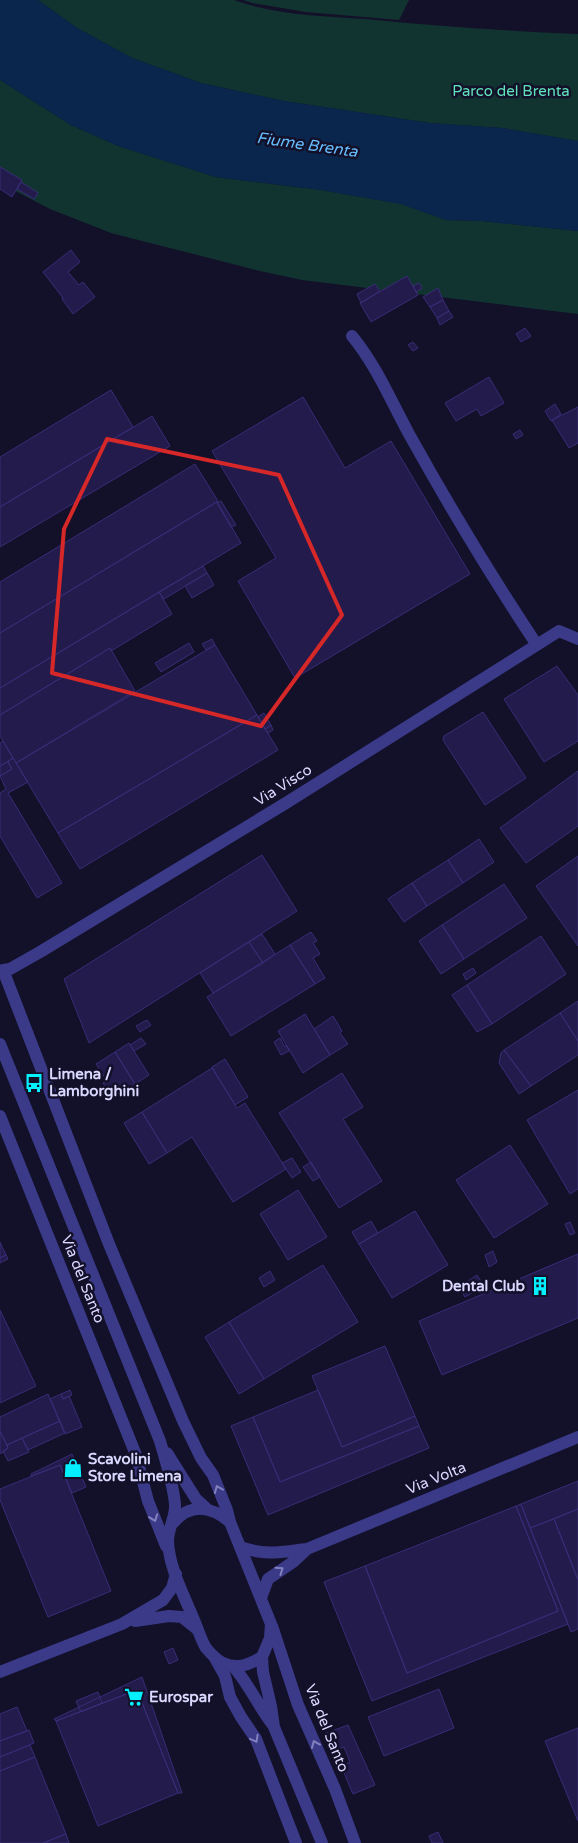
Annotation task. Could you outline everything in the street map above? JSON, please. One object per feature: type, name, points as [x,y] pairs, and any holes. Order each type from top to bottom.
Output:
[{"type":"street","points":[[352,336],[366,352],[409,434],[500,589],[537,645]]},
{"type":"street","name":"Via Visco","points":[[1,969],[10,969],[40,952],[286,803],[559,631],[578,639]]},
{"type":"street","name":"Via del Santo","points":[[1,969],[109,1244],[183,1422],[201,1458],[213,1475],[271,1624],[298,1704],[335,1789],[355,1843]]},
{"type":"street","points":[[0,1044],[160,1442],[173,1490],[175,1507],[173,1523]]},
{"type":"street","name":"Via del Santo","points":[[0,1116],[136,1455],[150,1508],[170,1556]]},
{"type":"street","name":"Via Volta","points":[[307,1549],[578,1437]]},
{"type":"street","points":[[160,1442],[196,1499],[207,1509]]},
{"type":"street","points":[[230,1522],[221,1514],[207,1509],[196,1509],[179,1516],[169,1532],[170,1556],[205,1647],[225,1676],[230,1697],[256,1738],[296,1843]]},
{"type":"street","points":[[240,1547],[256,1552],[274,1554],[307,1549]]},
{"type":"street","points":[[261,1598],[268,1579],[293,1562],[307,1549]]},
{"type":"street","points":[[0,1672],[122,1624],[163,1600],[172,1588],[176,1574]]},
{"type":"street","points":[[122,1624],[169,1616],[182,1617],[198,1631]]},
{"type":"street","points":[[271,1624],[270,1638],[262,1657],[262,1672],[271,1706],[274,1727]]},
{"type":"street","points":[[213,1656],[233,1666],[248,1666],[262,1657]]},
{"type":"street","points":[[233,1666],[242,1676],[260,1708],[274,1727],[322,1843]]},
{"type":"highlighted area","points":[[107,439],[279,475],[342,615],[261,726],[52,673],[64,529]]},
{"type":"green space","name":"Parco del Brenta","points":[[38,0],[234,0],[266,9],[299,14],[472,28],[578,34],[578,141],[502,128],[430,123],[284,101],[201,83],[132,58],[77,28]]},
{"type":"green space","points":[[243,0],[409,0],[399,20],[306,12]]},
{"type":"green space","points":[[0,80],[71,125],[118,146],[216,177],[321,190],[402,204],[446,220],[482,221],[578,231],[578,314],[302,280],[111,233],[50,209],[0,183]]},
{"type":"water","name":"Fiume Brenta","points":[[0,0],[38,0],[77,28],[132,58],[201,83],[284,101],[430,123],[502,128],[578,141],[578,231],[482,221],[446,220],[401,204],[321,190],[216,177],[118,146],[71,125],[0,80]]},
{"type":"building","points":[[0,167],[22,180],[12,197],[0,189]]},
{"type":"building","points":[[21,182],[38,193],[34,199],[17,189]]},
{"type":"building","points":[[71,250],[80,262],[68,272],[79,285],[83,282],[95,297],[73,314],[43,272]]},
{"type":"building","points":[[407,276],[418,295],[371,322],[360,303]]},
{"type":"building","points":[[419,283],[422,288],[416,292],[413,286]]},
{"type":"building","points":[[375,284],[380,291],[361,303],[357,294]]},
{"type":"building","points":[[438,288],[443,300],[430,307],[423,297]]},
{"type":"building","points":[[443,300],[449,311],[437,318],[430,307]]},
{"type":"building","points":[[449,311],[453,317],[440,325],[437,318]]},
{"type":"building","points":[[525,328],[531,336],[521,342],[516,334]]},
{"type":"building","points":[[413,342],[418,348],[413,351],[408,345]]},
{"type":"building","points":[[489,377],[504,403],[481,416],[477,409],[456,421],[445,403]]},
{"type":"building","points":[[111,390],[133,427],[0,507],[0,457]]},
{"type":"building","points":[[303,397],[345,468],[391,441],[470,574],[295,678],[238,581],[276,558],[212,451]]},
{"type":"building","points":[[555,404],[561,414],[551,421],[545,411]]},
{"type":"building","points":[[578,407],[578,443],[569,448],[552,420]]},
{"type":"building","points":[[152,416],[170,446],[0,547],[0,507]]},
{"type":"building","points":[[520,430],[523,435],[516,439],[513,434]]},
{"type":"building","points":[[195,464],[218,501],[0,633],[0,582]]},
{"type":"building","points":[[221,501],[236,525],[231,527],[217,503]]},
{"type":"building","points":[[217,502],[241,543],[0,688],[0,633]]},
{"type":"building","points":[[203,566],[207,573],[164,599],[159,592]]},
{"type":"building","points":[[207,573],[214,585],[192,598],[185,586]]},
{"type":"building","points":[[159,592],[172,614],[111,651],[110,648],[0,715],[0,688]]},
{"type":"building","points":[[212,639],[215,645],[206,650],[202,644]]},
{"type":"building","points":[[189,643],[194,652],[161,672],[155,663]]},
{"type":"building","points":[[215,645],[257,715],[58,833],[16,763]]},
{"type":"building","points":[[110,648],[135,691],[16,763],[0,736],[0,715]]},
{"type":"building","points":[[557,666],[578,695],[578,741],[544,762],[504,699]]},
{"type":"building","points":[[483,712],[526,778],[485,805],[443,740],[444,736]]},
{"type":"building","points":[[264,713],[271,725],[265,729],[258,717]]},
{"type":"building","points":[[257,715],[278,750],[80,869],[58,833]]},
{"type":"building","points":[[271,725],[273,730],[268,733],[265,729]]},
{"type":"building","points":[[3,741],[13,758],[0,766],[0,743]]},
{"type":"building","points":[[13,758],[28,782],[8,793],[62,883],[37,898],[0,836],[0,793],[6,789],[0,776],[12,769],[8,762]]},
{"type":"building","points":[[8,762],[12,769],[0,776],[0,766]]},
{"type":"building","points":[[578,771],[578,826],[526,863],[500,828]]},
{"type":"building","points":[[479,839],[494,862],[463,883],[448,860]]},
{"type":"building","points":[[262,855],[297,911],[89,1043],[64,979]]},
{"type":"building","points":[[578,856],[578,946],[536,886]]},
{"type":"building","points":[[448,860],[463,883],[427,906],[412,883]]},
{"type":"building","points":[[412,883],[427,906],[404,922],[388,899]]},
{"type":"building","points":[[504,884],[527,918],[464,959],[442,925]]},
{"type":"building","points":[[442,925],[464,959],[441,974],[419,941]]},
{"type":"building","points":[[311,932],[317,941],[313,943],[320,954],[313,958],[325,978],[315,984],[290,945]]},
{"type":"building","points":[[262,934],[275,954],[263,963],[249,942]]},
{"type":"building","points":[[541,936],[566,974],[492,1024],[467,985]]},
{"type":"building","points":[[249,942],[263,963],[213,993],[200,973]]},
{"type":"building","points":[[290,945],[315,984],[231,1036],[207,997]]},
{"type":"building","points":[[473,968],[476,973],[466,980],[463,974]]},
{"type":"building","points":[[467,985],[492,1024],[477,1032],[452,995]]},
{"type":"building","points":[[578,1001],[578,1041],[560,1013]]},
{"type":"building","points":[[560,1013],[578,1041],[578,1055],[531,1086],[504,1050]]},
{"type":"building","points":[[305,1014],[330,1055],[303,1073],[278,1031]]},
{"type":"building","points":[[333,1016],[342,1031],[340,1033],[348,1044],[330,1055],[314,1029]]},
{"type":"building","points":[[147,1020],[151,1025],[140,1032],[136,1026]]},
{"type":"building","points":[[141,1038],[146,1044],[134,1051],[130,1045]]},
{"type":"building","points":[[280,1038],[289,1051],[281,1055],[274,1042]]},
{"type":"building","points":[[129,1043],[149,1075],[135,1084],[115,1052]]},
{"type":"building","points":[[504,1050],[531,1086],[519,1094],[499,1063],[501,1053]]},
{"type":"building","points":[[115,1052],[135,1084],[113,1099],[103,1083],[107,1081],[96,1064]]},
{"type":"building","points":[[225,1059],[248,1097],[235,1105],[212,1067]]},
{"type":"building","points":[[212,1068],[237,1108],[245,1103],[286,1169],[233,1202],[192,1137],[167,1153],[142,1112]]},
{"type":"building","points":[[342,1073],[363,1107],[343,1119],[382,1181],[339,1208],[279,1113]]},
{"type":"building","points":[[578,1090],[578,1189],[570,1194],[527,1120]]},
{"type":"building","points":[[142,1112],[167,1153],[149,1164],[124,1123]]},
{"type":"building","points":[[510,1145],[548,1204],[494,1238],[456,1180]]},
{"type":"building","points":[[292,1158],[301,1172],[292,1178],[282,1163]]},
{"type":"building","points":[[311,1162],[320,1177],[313,1181],[303,1167]]},
{"type":"building","points":[[298,1190],[327,1237],[288,1260],[260,1214]]},
{"type":"building","points":[[415,1211],[448,1265],[392,1298],[359,1244]]},
{"type":"building","points":[[371,1221],[378,1233],[359,1244],[352,1232]]},
{"type":"building","points":[[570,1222],[575,1233],[570,1235],[565,1224]]},
{"type":"building","points":[[0,1242],[6,1255],[0,1258]]},
{"type":"building","points":[[493,1251],[497,1262],[489,1267],[485,1255]]},
{"type":"building","name":"Dental Club","points":[[578,1254],[578,1318],[442,1375],[419,1321]]},
{"type":"building","points":[[6,1255],[8,1259],[0,1263],[0,1258]]},
{"type":"building","points":[[323,1265],[358,1322],[264,1379],[229,1322]]},
{"type":"building","points":[[270,1271],[275,1280],[264,1287],[259,1278]]},
{"type":"building","points":[[477,1275],[484,1286],[465,1297],[459,1287]]},
{"type":"building","points":[[0,1310],[36,1386],[0,1403]]},
{"type":"building","points":[[229,1322],[264,1379],[239,1394],[205,1337]]},
{"type":"building","points":[[385,1346],[415,1416],[342,1447],[312,1376]]},
{"type":"building","points":[[70,1390],[72,1395],[63,1399],[61,1394]]},
{"type":"building","points":[[318,1390],[342,1447],[415,1416],[419,1426],[280,1482],[253,1417]]},
{"type":"building","points":[[48,1394],[60,1421],[7,1445],[0,1431],[0,1417]]},
{"type":"building","points":[[61,1394],[63,1399],[69,1396],[82,1427],[65,1434],[50,1399]]},
{"type":"building","points":[[253,1417],[280,1482],[419,1426],[429,1448],[268,1515],[231,1426]]},
{"type":"building","points":[[60,1421],[65,1433],[28,1450],[22,1438]]},
{"type":"building","points":[[0,1431],[8,1448],[1,1454],[0,1452]]},
{"type":"building","points":[[22,1438],[29,1452],[8,1461],[3,1451],[8,1448],[7,1445]]},
{"type":"building","points":[[72,1454],[86,1487],[72,1493],[60,1465],[31,1476],[31,1474]]},
{"type":"building","points":[[60,1465],[111,1591],[48,1617],[0,1500],[0,1489]]},
{"type":"building","points":[[578,1481],[578,1509],[530,1528],[521,1504]]},
{"type":"building","points":[[521,1504],[568,1624],[372,1701],[324,1582],[365,1566],[407,1673],[558,1611],[516,1506]]},
{"type":"building","points":[[516,1506],[558,1611],[407,1673],[365,1566]]},
{"type":"building","points":[[578,1509],[578,1580],[554,1519]]},
{"type":"building","points":[[554,1519],[578,1580],[578,1629],[571,1632],[530,1528]]},
{"type":"building","points":[[173,1648],[178,1660],[169,1664],[164,1652]]},
{"type":"building","points":[[142,1677],[182,1793],[178,1793],[137,1690],[56,1721],[54,1719]]},
{"type":"building","points":[[439,1689],[454,1728],[384,1756],[368,1717]]},
{"type":"building","points":[[137,1690],[178,1793],[98,1826],[56,1721]]},
{"type":"building","points":[[98,1692],[102,1703],[81,1712],[76,1701]]},
{"type":"building","points":[[17,1707],[27,1731],[0,1741],[0,1714]]},
{"type":"building","points":[[348,1725],[375,1785],[353,1794],[341,1766],[350,1762],[344,1747],[332,1752],[324,1734]]},
{"type":"building","points":[[578,1728],[578,1821],[545,1741]]},
{"type":"building","points":[[29,1730],[34,1743],[0,1757],[0,1741]]},
{"type":"building","points":[[30,1745],[35,1757],[0,1771],[0,1757]]},
{"type":"building","points":[[35,1757],[66,1834],[43,1843],[0,1843],[0,1771]]},
{"type":"building","points":[[438,1832],[443,1843],[432,1843],[429,1836]]},
{"type":"building","points":[[66,1834],[69,1843],[43,1843]]},
{"type":"place","name":"Limena / Lamborghini","points":[[34,1083]]},
{"type":"place","name":"Dental Club","points":[[540,1286]]},
{"type":"place","name":"Scavolini Store Limena","points":[[73,1468]]},
{"type":"place","name":"Eurospar","points":[[134,1697]]}]
